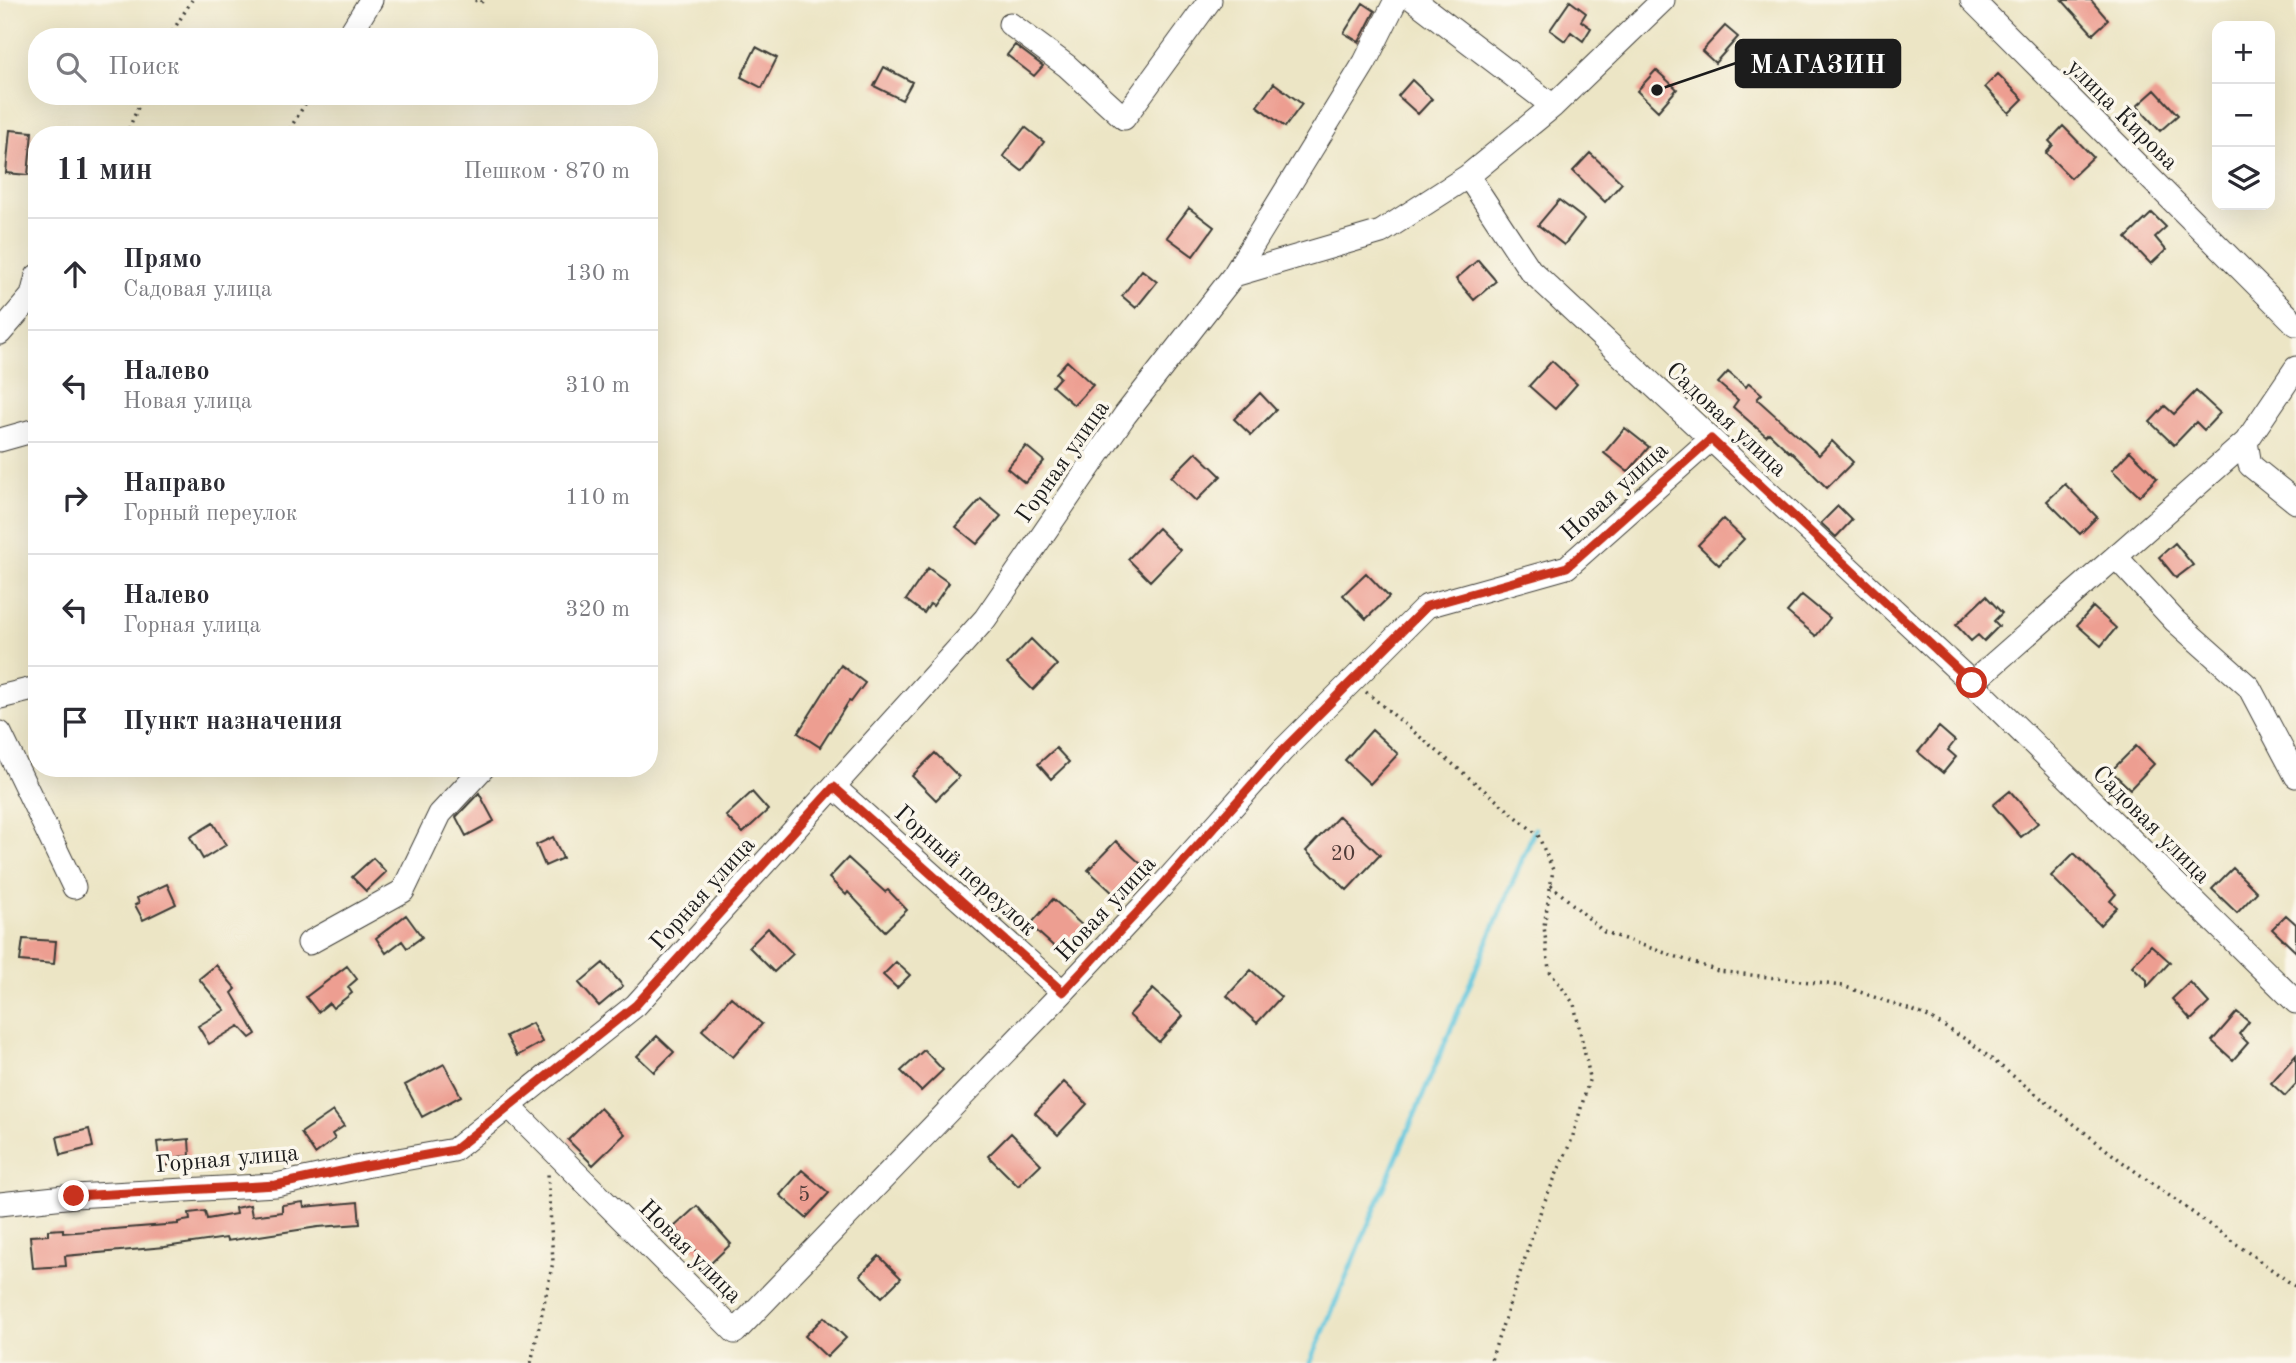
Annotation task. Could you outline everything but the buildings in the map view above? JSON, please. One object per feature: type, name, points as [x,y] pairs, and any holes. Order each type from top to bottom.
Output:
[{"type":"street","points":[[354,28],[371,0]]},
{"type":"street","points":[[1010,24],[1067,66],[1124,118],[1210,0]]},
{"type":"street","name":"Горная улица","points":[[0,1204],[74,1196],[276,1185],[454,1150],[516,1113],[636,1005],[985,619],[1125,415],[1234,275],[1365,62],[1396,0]]},
{"type":"street","points":[[1413,0],[1553,106]]},
{"type":"street","points":[[1234,275],[1381,232],[1468,176],[1553,106],[1663,0]]},
{"type":"street","name":"улица Кирова","points":[[1972,0],[2296,324]]},
{"type":"street","name":"Садовая улица","points":[[1468,176],[1530,270],[1972,683],[2296,1002]]},
{"type":"street","points":[[0,333],[28,301]]},
{"type":"street","points":[[1972,683],[2224,462],[2248,454],[2296,368]]},
{"type":"street","points":[[0,440],[28,432]]},
{"type":"street","name":"Новая улица","points":[[516,1113],[735,1332],[1063,992],[1282,751],[1427,606],[1567,567],[1711,439]]},
{"type":"street","points":[[2248,454],[2296,502]]},
{"type":"street","points":[[2116,557],[2175,621],[2249,687],[2296,776]]},
{"type":"street","points":[[0,697],[28,690]]},
{"type":"street","points":[[0,733],[74,887]]},
{"type":"street","points":[[309,943],[403,891],[439,814],[474,777]]},
{"type":"street","name":"Горный переулок","points":[[834,787],[1063,992]]},
{"type":"path","points":[[175,28],[192,0]]},
{"type":"path","points":[[475,0],[480,3],[484,0]]},
{"type":"path","points":[[130,126],[139,105]]},
{"type":"path","points":[[292,126],[304,105]]},
{"type":"path","points":[[1352,680],[1538,835],[1553,870],[1544,926],[1549,970],[1574,1004],[1590,1077],[1572,1139],[1542,1207],[1490,1363]]},
{"type":"path","points":[[1551,885],[1604,932],[1718,971],[1843,986],[1925,1015],[1970,1042],[2121,1161],[2296,1287]]},
{"type":"path","points":[[531,1363],[553,1262],[546,1143]]},
{"type":"waterway","points":[[1310,1363],[1535,829]]},
{"type":"place","name":"МАГАЗИН","points":[[1657,90]]},
{"type":"route","points":[[74,1196],[276,1185],[454,1150],[636,1005],[834,787],[1063,992],[1282,751],[1427,606],[1567,567],[1711,439],[1972,683]]}]
